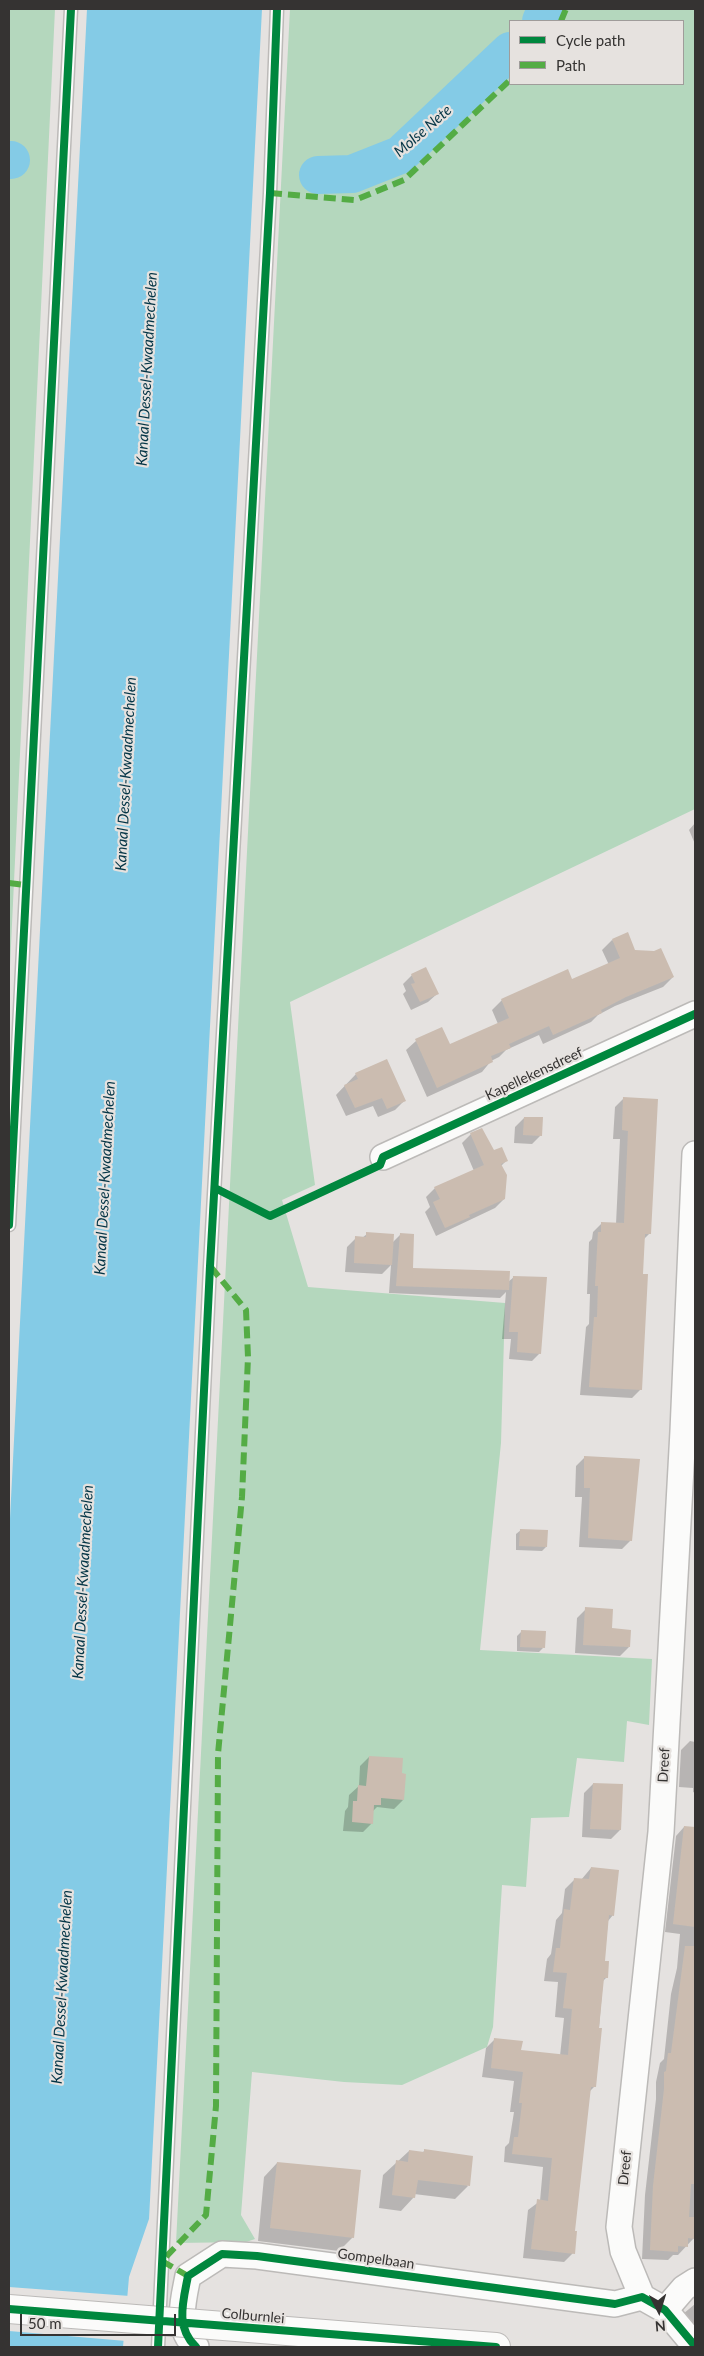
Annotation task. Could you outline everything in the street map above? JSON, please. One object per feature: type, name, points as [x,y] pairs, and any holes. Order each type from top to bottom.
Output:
[{"type":"street","name":"Kapellekensdreef","points":[[384,1158],[695,1014]]},
{"type":"street","name":"Dreef","points":[[642,2297],[623,2251],[619,2227],[660,1832],[682,1441],[695,1154]]},
{"type":"street","name":"Gompelbaan","points":[[196,2347],[187,2337],[181,2311],[188,2276],[222,2254],[257,2256],[615,2304],[642,2297]]},
{"type":"street","points":[[665,2310],[684,2288],[695,2281]]},
{"type":"street","points":[[642,2297],[665,2310],[695,2346]]},
{"type":"street","name":"Colburnlei","points":[[9,2309],[496,2347]]},
{"type":"lane","points":[[9,1225],[71,9]]},
{"type":"lane","points":[[158,2347],[210,1266],[269,213],[277,9]]},
{"type":"green space","points":[[9,9],[55,9],[9,988]]},
{"type":"green space","points":[[290,9],[695,9],[695,809],[290,1002],[315,1185],[282,1200],[308,1287],[505,1303],[501,1443],[480,1650],[652,1659],[649,1725],[627,1721],[624,1762],[577,1758],[569,1817],[531,1818],[526,1887],[502,1885],[493,2027],[487,2047],[402,2085],[344,2082],[252,2072],[241,2215],[255,2239],[246,2242],[176,2243]]},
{"type":"water","name":"Kanaal Dessel-Kwaadmechelen","points":[[87,9],[262,9],[149,2219],[129,2277],[123,2347],[9,2347],[9,1538]]},
{"type":"pier","points":[[9,2287],[130,2296],[126,2341],[9,2331]]},
{"type":"building","points":[[628,932],[635,950],[654,951],[661,948],[674,977],[626,997],[601,1010],[602,1013],[553,1035],[549,1026],[509,1044],[511,1048],[491,1056],[493,1062],[437,1088],[415,1039],[442,1027],[450,1044],[509,1018],[501,999],[568,969],[572,979],[620,958],[612,939]]},
{"type":"building","points":[[426,967],[439,994],[420,1002],[411,984],[415,983],[411,974]]},
{"type":"building","points":[[387,1059],[406,1101],[387,1109],[382,1098],[355,1108],[344,1085],[358,1079],[355,1073]]},
{"type":"building","points":[[623,1097],[658,1099],[651,1234],[645,1234],[643,1274],[648,1274],[642,1390],[589,1387],[594,1317],[597,1317],[598,1286],[595,1286],[598,1232],[601,1232],[601,1222],[624,1223],[628,1131],[622,1130]]},
{"type":"building","points":[[524,1117],[543,1117],[542,1136],[523,1135]]},
{"type":"building","points":[[482,1128],[494,1150],[502,1147],[508,1161],[501,1164],[507,1175],[505,1199],[445,1228],[433,1202],[440,1199],[434,1187],[484,1165],[470,1133]]},
{"type":"building","points":[[366,1232],[394,1234],[392,1265],[354,1263],[355,1236],[366,1237]]},
{"type":"building","points":[[400,1233],[414,1234],[413,1268],[510,1271],[509,1290],[396,1286]]},
{"type":"building","points":[[513,1276],[547,1277],[541,1354],[517,1352],[518,1332],[509,1332]]},
{"type":"building","points":[[584,1456],[640,1459],[632,1541],[588,1538],[590,1488],[584,1488]]},
{"type":"building","points":[[520,1529],[548,1530],[547,1547],[519,1546]]},
{"type":"building","points":[[585,1607],[613,1609],[612,1628],[631,1630],[630,1647],[583,1645]]},
{"type":"building","points":[[521,1630],[546,1631],[545,1648],[520,1647]]},
{"type":"building","points":[[369,1756],[403,1758],[402,1773],[406,1774],[404,1800],[381,1798],[381,1805],[374,1805],[373,1824],[352,1822],[353,1801],[357,1801],[358,1785],[366,1786]]},
{"type":"building","points":[[593,1783],[623,1784],[621,1830],[590,1829]]},
{"type":"building","points":[[684,1826],[695,1827],[695,1927],[673,1924]]},
{"type":"building","points":[[591,1867],[619,1870],[614,1916],[609,1915],[605,1961],[609,1961],[608,1978],[604,1978],[599,2028],[602,2028],[596,2087],[591,2087],[575,2231],[577,2231],[575,2254],[531,2249],[537,2199],[548,2201],[552,2158],[512,2154],[514,2137],[518,2137],[522,2103],[519,2103],[523,2072],[491,2068],[494,2038],[523,2041],[521,2050],[568,2055],[572,2009],[563,2008],[567,1973],[553,1972],[556,1948],[560,1948],[564,1909],[570,1910],[574,1878],[589,1879]]},
{"type":"building","points":[[685,1946],[695,1946],[695,2174],[694,2184],[691,2184],[689,2217],[695,2217],[695,2239],[688,2238],[688,2247],[678,2246],[678,2252],[650,2250],[653,2186],[664,2089],[664,2072],[666,2071],[668,2053],[671,2053]]},
{"type":"building","points":[[424,2149],[473,2156],[470,2186],[418,2180],[415,2198],[392,2195],[396,2160],[408,2162],[409,2150],[424,2152]]},
{"type":"building","points":[[277,2162],[361,2170],[354,2238],[270,2228]]},
{"type":"waterway","name":"Molse Nete","points":[[541,20],[546,9]]},
{"type":"waterway","name":"Molse Nete","points":[[318,175],[352,174],[400,155],[509,52]]},
{"type":"marked path","points":[[561,20],[566,9]]},
{"type":"marked path","points":[[270,193],[355,200],[404,180],[509,81]]},
{"type":"marked path","points":[[9,883],[25,885]]},
{"type":"marked path","points":[[188,2276],[162,2261],[206,2215],[216,2106],[218,1754],[242,1497],[248,1357],[246,1310],[210,1266]]},
{"type":"cycle path","points":[[9,1225],[71,9]]},
{"type":"cycle path","points":[[158,2347],[210,1266],[270,193],[277,9]]},
{"type":"cycle path","points":[[215,1188],[270,1216],[380,1165],[383,1157],[695,1014]]},
{"type":"cycle path","points":[[196,2347],[189,2339],[183,2323],[182,2314],[188,2276],[222,2254],[257,2256],[615,2304],[642,2297],[665,2310],[695,2346]]},
{"type":"cycle path","points":[[9,2309],[496,2347]]}]
